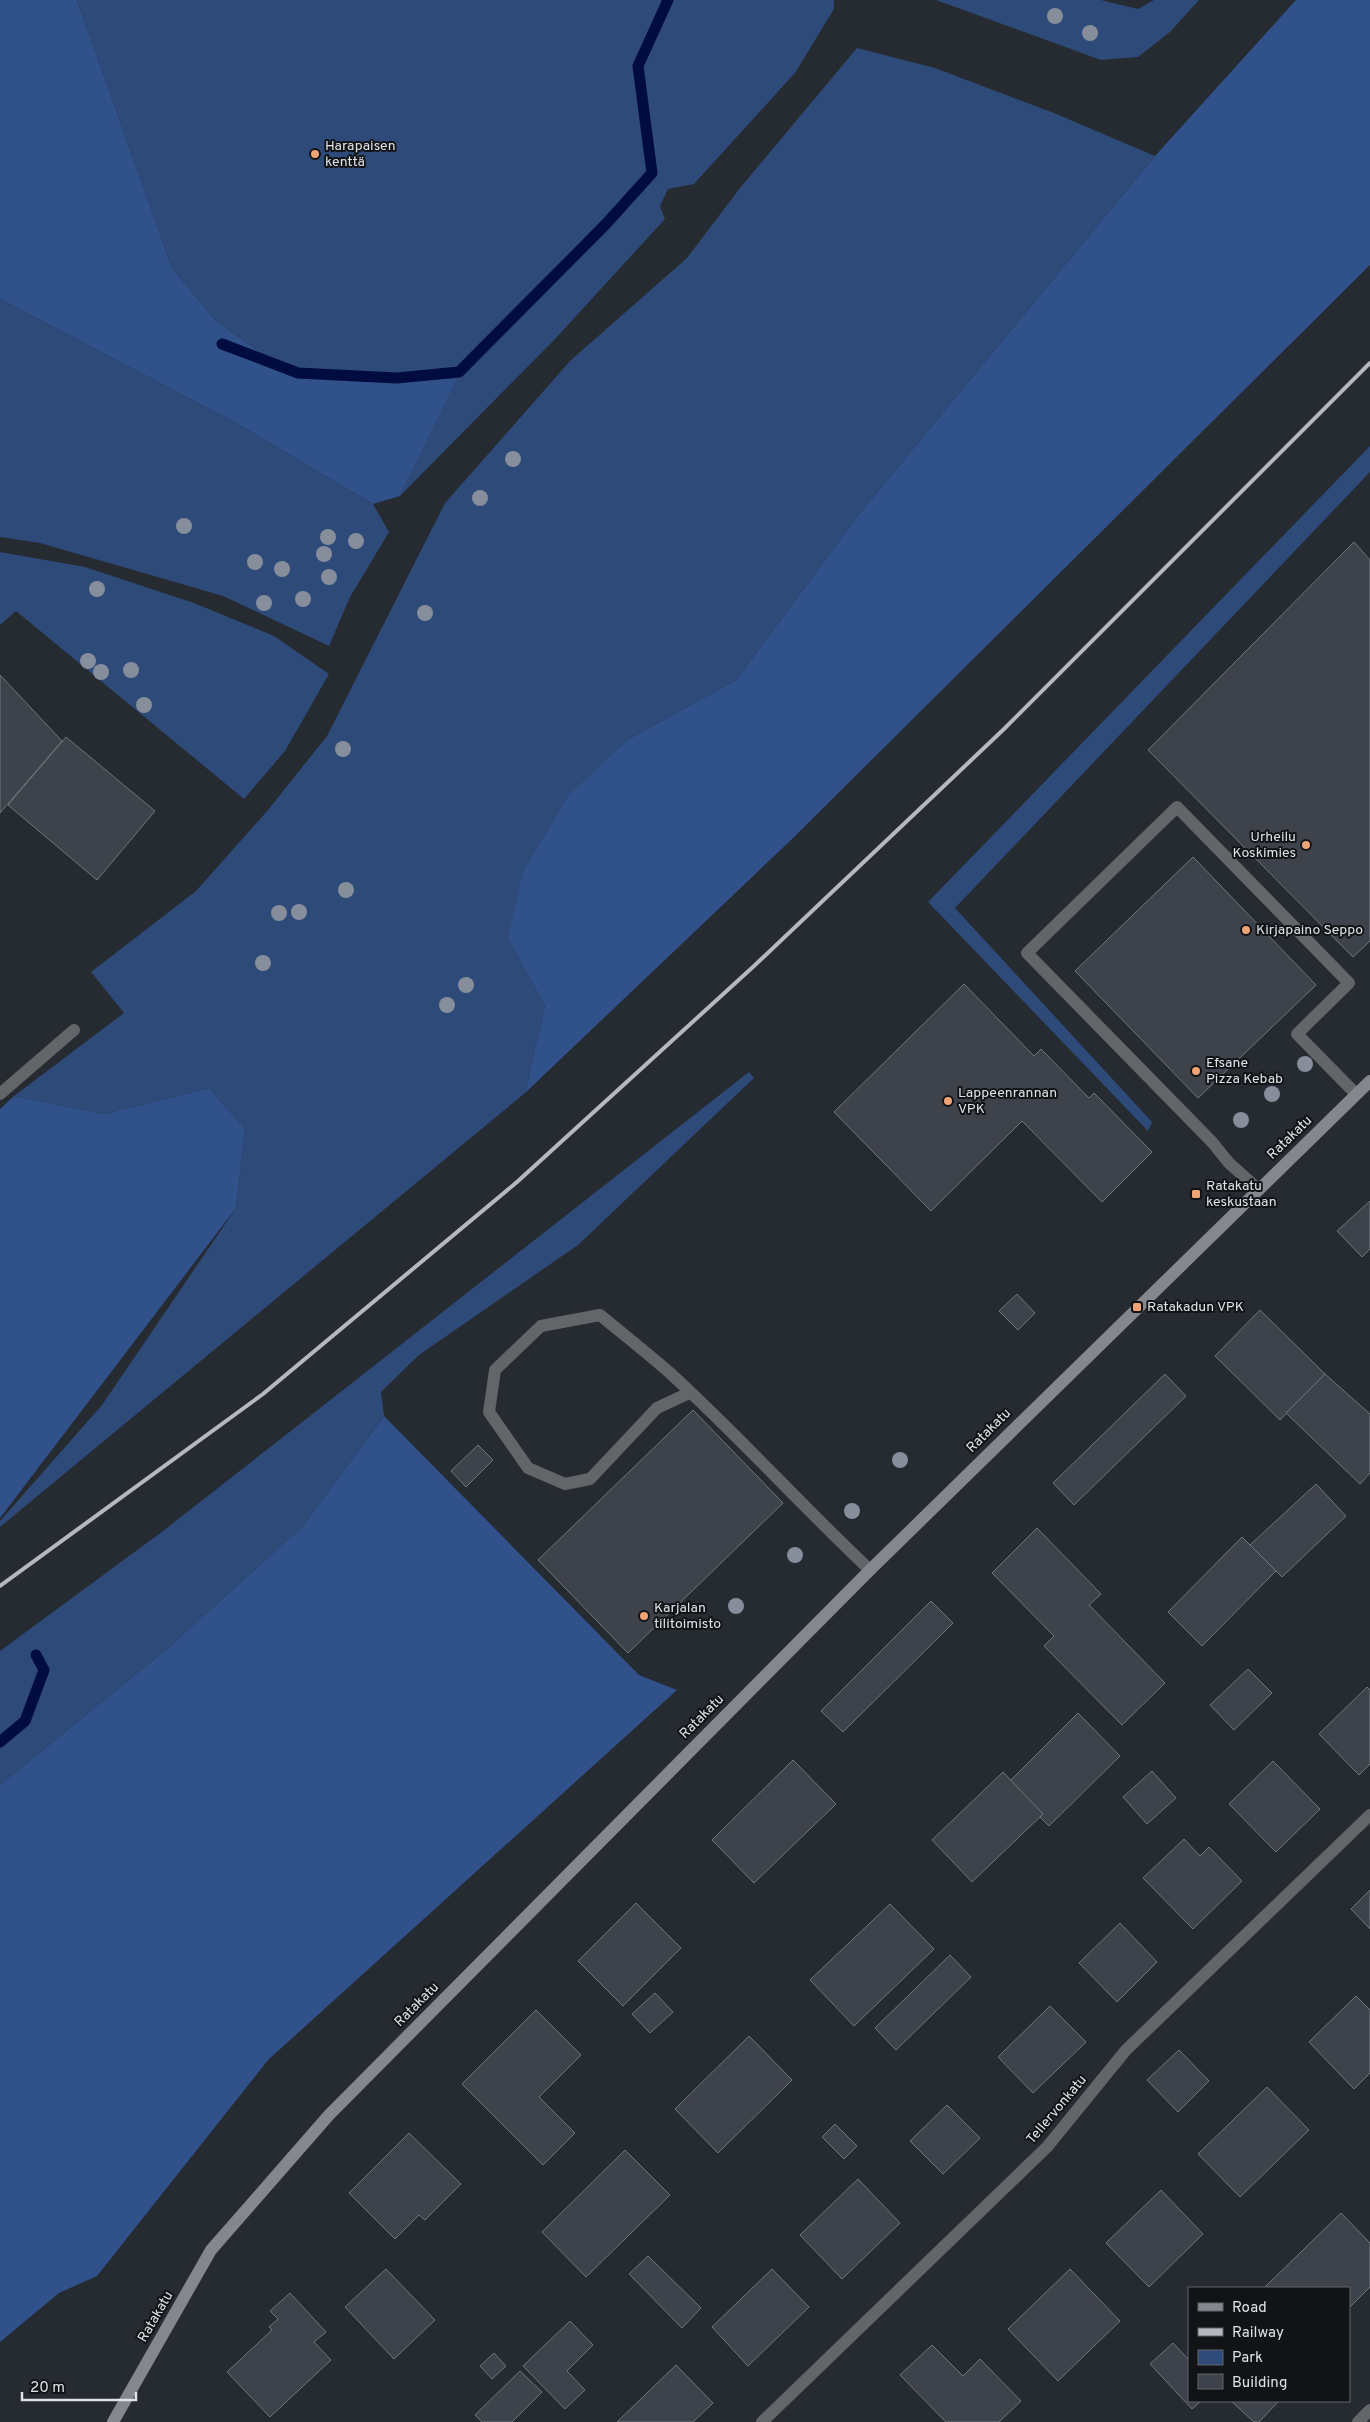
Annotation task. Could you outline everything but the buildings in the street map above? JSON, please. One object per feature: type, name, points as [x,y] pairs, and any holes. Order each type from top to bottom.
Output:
[{"type":"main road","name":"Ratakatu","points":[[113,2422],[211,2250],[329,2115],[870,1570],[1370,1080]]},
{"type":"street","points":[[1258,1189],[1229,1163],[1212,1142],[1027,953],[1177,807],[1350,983],[1297,1034],[1356,1094]]},
{"type":"street","points":[[0,1094],[74,1030]]},
{"type":"street","points":[[690,1392],[657,1408],[590,1479],[565,1484],[528,1468],[489,1412],[495,1370],[541,1326],[600,1315],[670,1373],[690,1392],[870,1570]]},
{"type":"street","name":"Tellervonkatu","points":[[762,2422],[1047,2147],[1126,2050],[1370,1815]]},
{"type":"street","points":[[1358,2422],[1370,2410]]},
{"type":"green space","points":[[77,0],[834,0],[834,9],[795,73],[694,184],[668,189],[660,206],[665,219],[556,338],[400,496],[456,378],[400,382],[343,381],[274,362],[216,321],[172,268]]},
{"type":"green space","points":[[936,0],[1101,0],[1138,9],[1154,0],[1199,0],[1170,32],[1138,57],[1101,60]]},
{"type":"green space","points":[[857,48],[935,68],[1054,113],[1155,156],[860,513],[736,680],[629,739],[508,937],[545,1006],[525,1093],[0,1527],[0,1521],[102,1405],[236,1208],[245,1129],[209,1088],[104,1114],[14,1096],[124,1013],[91,972],[196,891],[268,810],[327,736],[445,503],[570,361],[687,258],[740,188]]},
{"type":"green space","points":[[0,299],[236,423],[373,504],[389,532],[350,597],[329,646],[223,596],[40,543],[0,537]]},
{"type":"green space","points":[[1370,446],[1370,472],[955,908],[1152,1122],[1148,1131],[928,902]]},
{"type":"green space","points":[[0,552],[85,567],[194,603],[274,636],[329,674],[285,751],[244,799],[16,611],[0,625]]},
{"type":"green space","points":[[749,1072],[754,1078],[578,1245],[419,1355],[381,1392],[384,1416],[303,1526],[168,1648],[0,1785],[0,1651],[163,1531]]},
{"type":"shaded area","points":[[0,0],[77,0],[172,268],[216,321],[274,362],[343,381],[400,382],[457,378],[400,496],[373,504],[236,423],[0,299]]},
{"type":"shaded area","points":[[1296,0],[1370,0],[1370,265],[792,839],[525,1093],[545,1006],[508,938],[523,872],[569,795],[629,739],[736,680],[860,513],[1155,156]]},
{"type":"shaded area","points":[[209,1088],[245,1129],[236,1208],[0,1518],[0,1109],[14,1096],[104,1114]]},
{"type":"shaded area","points":[[384,1416],[639,1675],[677,1690],[268,2060],[97,2276],[59,2293],[0,2342],[0,1785],[168,1648],[303,1526]]},
{"type":"waterway","points":[[222,344],[298,373],[397,378],[459,372],[605,225],[652,173],[638,66],[668,0]]},
{"type":"waterway","points":[[0,1742],[25,1721],[44,1670],[36,1655]]},
{"type":"railway","points":[[0,1586],[263,1394],[517,1182],[754,966],[1004,729],[1370,363]]},
{"type":"place","name":"Harapaisen kenttä","points":[[315,154]]},
{"type":"place","name":"Urheilu Koskimies","points":[[1306,845]]},
{"type":"place","name":"Kirjapaino Seppo","points":[[1246,930]]},
{"type":"place","name":"Efsane Pizza Kebab","points":[[1196,1071]]},
{"type":"place","name":"Lappeenrannan VPK","points":[[948,1101]]},
{"type":"place","name":"Ratakatu keskustaan","points":[[1196,1194]]},
{"type":"place","name":"Ratakadun VPK","points":[[1137,1307]]},
{"type":"place","name":"Karjalan tilitoimisto","points":[[644,1616]]}]
